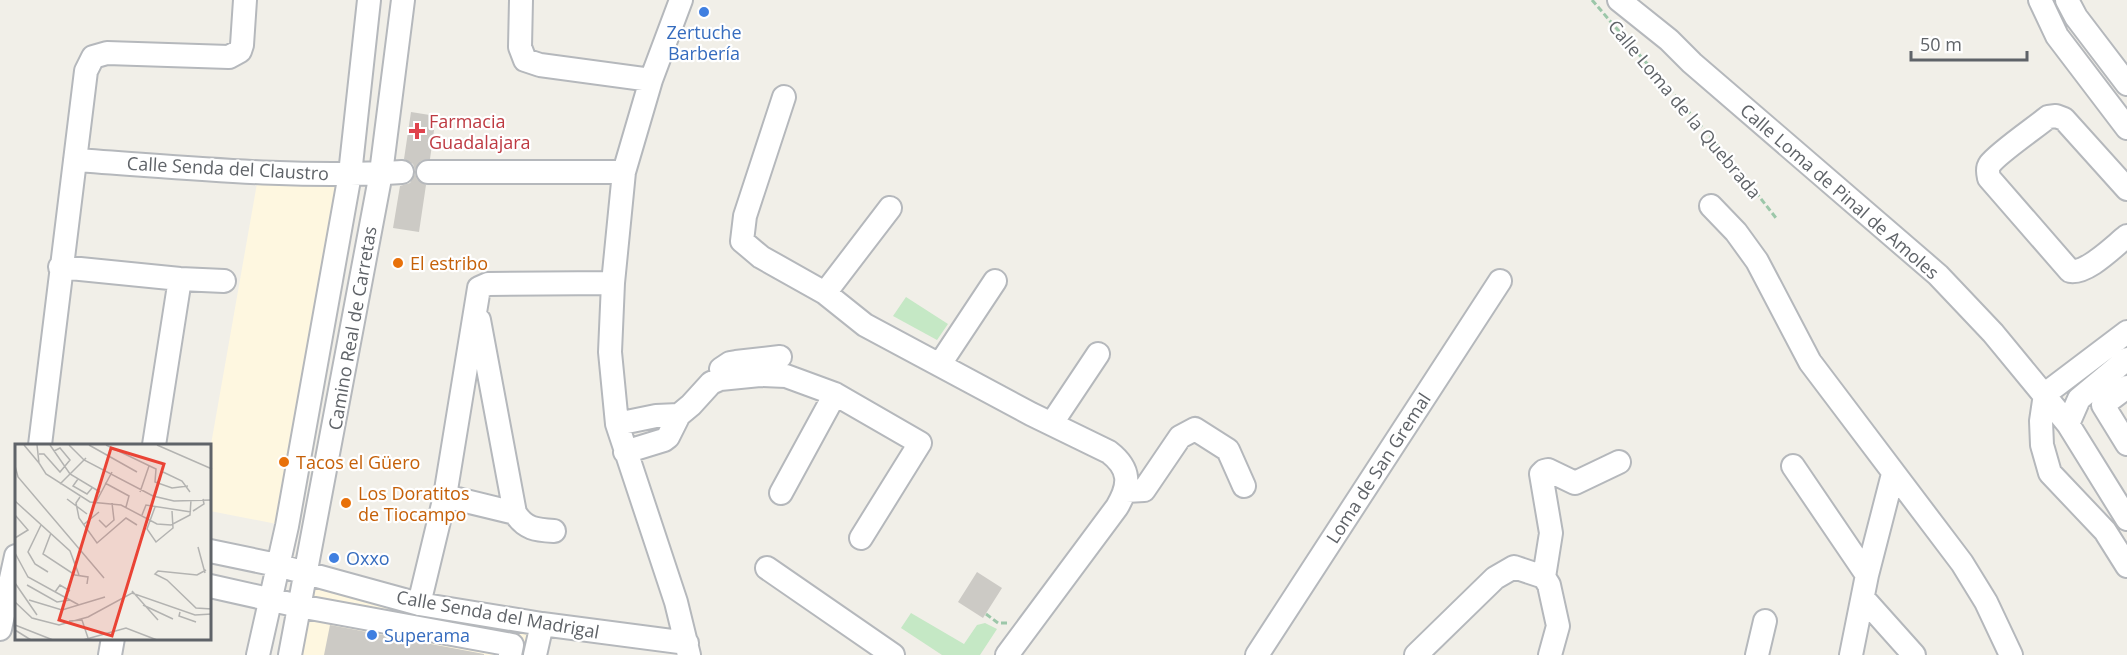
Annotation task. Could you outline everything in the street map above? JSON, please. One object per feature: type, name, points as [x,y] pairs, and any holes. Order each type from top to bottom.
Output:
[{"type":"street","points":[[40,444],[60,267],[86,70],[93,57],[107,53],[229,57],[240,51],[242,45],[245,0]]},
{"type":"street","name":"Camino Real de Carretas","points":[[258,655],[286,526],[350,174],[369,0]]},
{"type":"street","name":"Camino Real de Carretas","points":[[291,655],[391,173],[403,0]]},
{"type":"street","points":[[521,0],[520,47],[525,60],[540,65],[651,80]]},
{"type":"street","points":[[681,0],[651,80],[624,172],[613,283],[610,352],[617,424],[676,602],[688,649]]},
{"type":"street","points":[[2040,0],[2057,36],[2127,128]]},
{"type":"street","points":[[2067,0],[2076,17],[2127,84]]},
{"type":"street","name":"Calle Loma de Pinal de Amoles","points":[[1615,1],[1669,40],[1692,63],[1938,274],[2045,394],[2068,424],[2127,519]]},
{"type":"street","points":[[784,97],[745,216],[742,241],[761,257],[825,292],[865,325],[1109,452],[1118,459],[1127,474],[1126,491],[1117,507],[1007,655]]},
{"type":"street","points":[[2127,189],[2064,119],[2056,116],[2048,117],[1991,163],[1988,170],[1989,178],[2070,271],[2077,272],[2087,267],[2127,236]]},
{"type":"street","name":"Calle Senda del Claustro","points":[[75,160],[259,172],[391,173]]},
{"type":"street","points":[[428,172],[624,172]]},
{"type":"street","points":[[1712,206],[1736,232],[1757,261],[1810,362],[1962,563],[1986,602],[2011,655]]},
{"type":"street","points":[[825,292],[890,208]]},
{"type":"street","points":[[60,267],[224,281]]},
{"type":"street","points":[[154,444],[180,279]]},
{"type":"street","points":[[940,364],[994,281]]},
{"type":"street","name":"Loma de San Gremal","points":[[1257,655],[1500,281]]},
{"type":"street","points":[[419,604],[445,496],[477,291],[488,285],[613,283]]},
{"type":"street","points":[[476,304],[515,513],[521,523],[532,530],[554,531]]},
{"type":"street","points":[[2127,332],[2045,394],[2041,421],[2042,445],[2050,472],[2105,531],[2127,566]]},
{"type":"street","points":[[1052,423],[1098,354]]},
{"type":"street","points":[[625,452],[668,437],[679,415],[711,383],[722,367],[730,363],[780,357]]},
{"type":"street","points":[[2068,424],[2079,399],[2127,359]]},
{"type":"street","points":[[711,383],[720,379],[738,377],[786,375],[835,394],[920,443],[861,538]]},
{"type":"street","points":[[2127,387],[2103,405],[2127,444]]},
{"type":"street","points":[[781,493],[835,394]]},
{"type":"street","points":[[617,424],[656,416],[679,415]]},
{"type":"street","points":[[1126,491],[1144,490],[1180,437],[1195,429],[1228,450],[1244,486]]},
{"type":"street","points":[[1550,655],[1558,626],[1549,585],[1544,576],[1551,534],[1541,474],[1548,470],[1575,483],[1619,462]]},
{"type":"street","points":[[1793,466],[1867,575]]},
{"type":"street","points":[[1851,655],[1867,575],[1893,474]]},
{"type":"street","points":[[445,496],[515,513]]},
{"type":"street","name":"Calle Senda del Madrigal","points":[[212,551],[277,565],[419,604],[688,649]]},
{"type":"street","points":[[0,629],[15,561]]},
{"type":"street","points":[[1416,655],[1495,578],[1514,567],[1544,576]]},
{"type":"street","points":[[768,568],[893,655]]},
{"type":"street","points":[[212,586],[300,606],[512,645],[510,655]]},
{"type":"street","points":[[1863,598],[1914,655]]},
{"type":"street","points":[[1757,655],[1765,621]]},
{"type":"street","points":[[535,655],[542,624]]},
{"type":"street","points":[[110,655],[113,640]]},
{"type":"path","name":"Calle Loma de la Quebrada","points":[[1592,0],[1733,163],[1776,218]]},
{"type":"path","points":[[986,614],[998,623],[1008,623]]},
{"type":"shaded area","points":[[259,172],[350,174],[287,526],[212,511],[211,444]]},
{"type":"shaded area","points":[[307,573],[542,624],[535,655],[290,655]]},
{"type":"green space","points":[[906,297],[948,324],[937,340],[893,316]]},
{"type":"green space","points":[[911,613],[964,644],[977,625],[985,623],[997,629],[980,655],[942,655],[901,628]]},
{"type":"building","points":[[411,112],[436,116],[430,159],[421,161],[415,170],[413,164],[404,159]]},
{"type":"building","points":[[415,174],[417,179],[426,185],[419,232],[393,228],[400,186],[410,183]]},
{"type":"building","points":[[977,572],[1002,588],[983,618],[958,602]]},
{"type":"building","name":"Superama","points":[[330,625],[484,654],[484,655],[324,655]]},
{"type":"place","name":"Zertuche Barbería","points":[[704,12]]},
{"type":"place","name":"Farmacia Guadalajara","points":[[417,131]]},
{"type":"place","name":"El estribo","points":[[398,263]]},
{"type":"place","name":"Tacos el Güero","points":[[284,462]]},
{"type":"place","name":"Los Doratitos de Tiocampo","points":[[346,503]]},
{"type":"place","name":"Oxxo","points":[[334,558]]},
{"type":"place","name":"Superama","points":[[372,635]]}]
